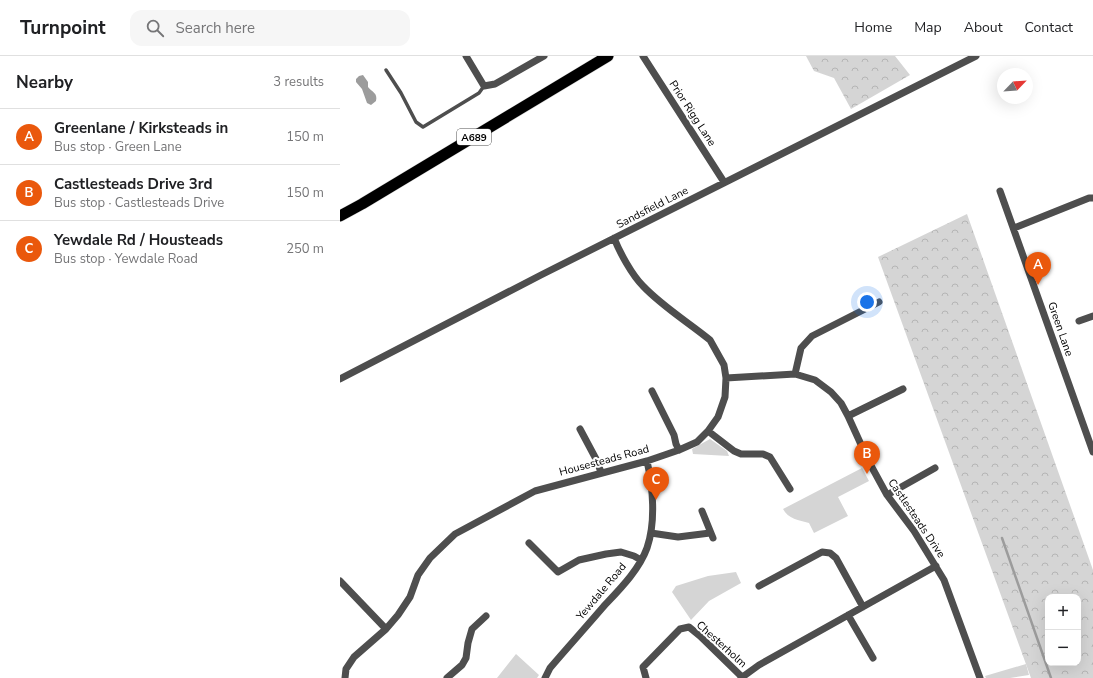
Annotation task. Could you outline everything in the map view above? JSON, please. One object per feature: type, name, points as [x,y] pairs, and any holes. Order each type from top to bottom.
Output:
[{"type":"highway","name":"A689","points":[[340,216],[608,56]]},
{"type":"street","points":[[466,56],[484,86],[495,84],[544,56]]},
{"type":"street","name":"Prior Rigg Lane","points":[[644,56],[724,182]]},
{"type":"street","name":"Sandsfield Lane","points":[[340,379],[724,182],[976,56]]},
{"type":"street","name":"Green Lane","points":[[1000,191],[1093,452]]},
{"type":"street","points":[[1014,228],[1089,198],[1093,198]]},
{"type":"street","name":"Housesteads Road","points":[[345,678],[346,669],[354,658],[386,629],[398,615],[410,597],[418,575],[430,558],[455,534],[535,491],[601,472],[647,461],[679,450],[696,442],[708,431],[718,417],[725,397],[726,378],[724,365],[710,340],[671,311],[642,285],[626,262],[614,238]]},
{"type":"street","points":[[795,374],[801,348],[812,336],[879,302]]},
{"type":"street","points":[[1079,321],[1093,316]]},
{"type":"street","name":"Castlesteads Drive","points":[[726,378],[795,374],[815,380],[831,392],[841,403],[869,462],[887,495],[914,531],[944,580],[980,678]]},
{"type":"street","points":[[848,416],[902,389]]},
{"type":"street","points":[[652,391],[674,435],[679,450]]},
{"type":"street","points":[[580,430],[596,459],[601,472]]},
{"type":"street","points":[[708,431],[734,451],[741,454],[763,454],[770,458],[790,489]]},
{"type":"street","name":"Yewdale Road","points":[[545,678],[550,668],[629,578],[647,549],[651,533],[652,497],[651,477],[647,461]]},
{"type":"street","points":[[887,495],[935,468]]},
{"type":"street","points":[[651,533],[678,537],[712,536],[702,511]]},
{"type":"street","points":[[529,543],[558,572],[579,560],[606,554],[621,552],[641,560]]},
{"type":"street","points":[[759,586],[822,552],[830,553],[836,558],[862,607]]},
{"type":"street","name":"Chesterholm","points":[[646,678],[643,667],[680,629],[688,628],[700,636],[742,677],[759,665],[936,566]]},
{"type":"street","points":[[340,581],[386,629]]},
{"type":"street","points":[[848,615],[873,658]]},
{"type":"street","points":[[447,678],[464,662],[472,629],[486,616]]},
{"type":"lane","points":[[386,70],[416,122],[423,127],[479,93],[484,86]]},
{"type":"green space","points":[[806,56],[895,56],[910,75],[851,109],[834,78],[814,71]]},
{"type":"green space","points":[[967,214],[1093,570],[1093,678],[1031,678],[878,257]]},
{"type":"green space","points":[[710,439],[727,451],[729,456],[693,454],[692,449]]},
{"type":"green space","points":[[862,468],[869,481],[838,497],[848,516],[814,533],[809,523],[791,517],[783,509]]},
{"type":"green space","points":[[736,572],[741,583],[709,601],[691,620],[672,592],[676,586],[708,576]]},
{"type":"green space","points":[[516,654],[539,675],[537,678],[497,678]]},
{"type":"green space","points":[[1026,664],[1029,675],[1010,678],[986,678],[985,676]]},
{"type":"shaded area","points":[[363,75],[368,82],[368,87],[376,96],[376,101],[371,105],[367,103],[362,89],[356,82],[356,79],[359,76]]},
{"type":"waterway","points":[[1002,538],[1051,678]]},
{"type":"place","name":"Greenlane / Kirksteads in","points":[[1038,285]]},
{"type":"place","name":"Castlesteads Drive 3rd","points":[[867,474]]},
{"type":"place","name":"Yewdale Rd / Housteads","points":[[656,500]]}]
